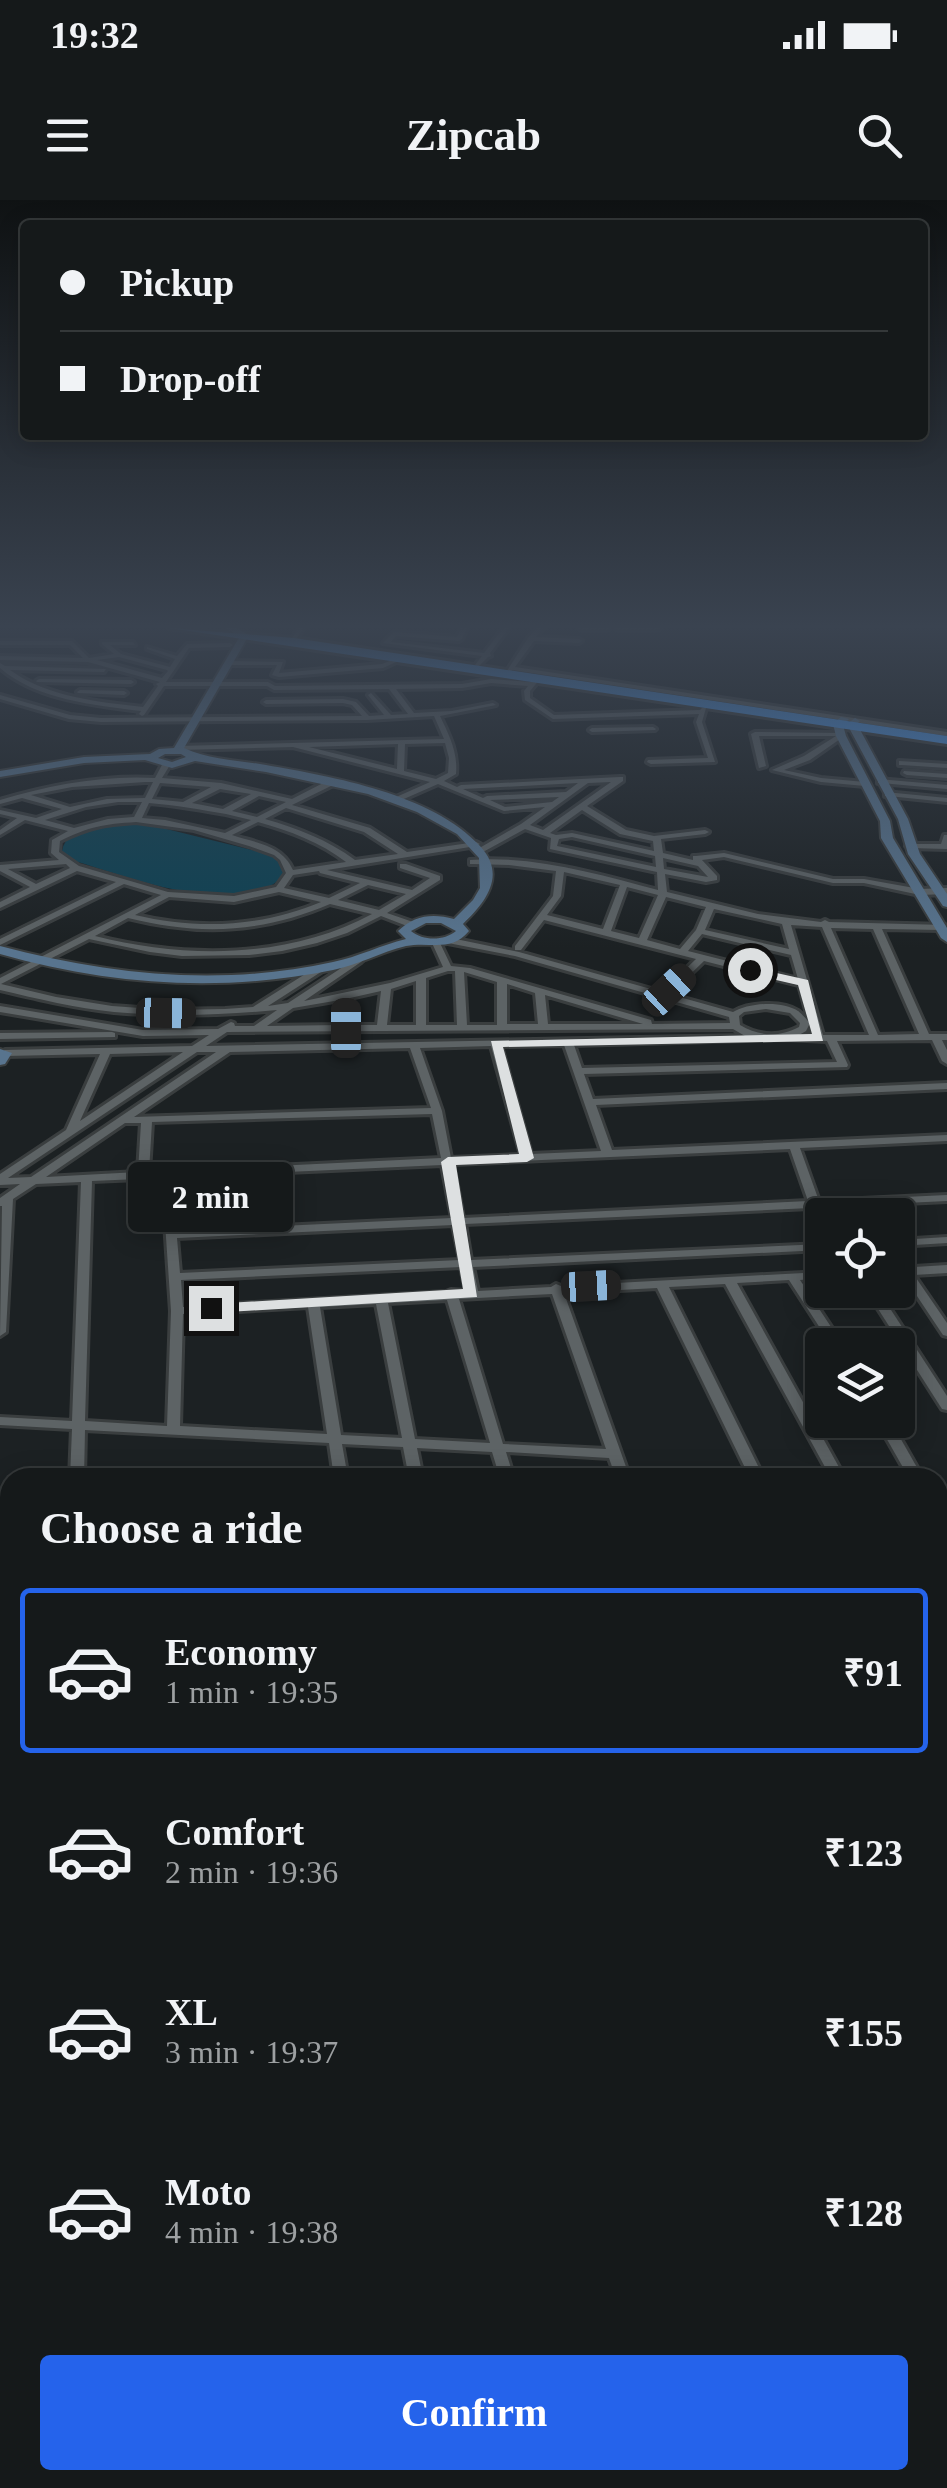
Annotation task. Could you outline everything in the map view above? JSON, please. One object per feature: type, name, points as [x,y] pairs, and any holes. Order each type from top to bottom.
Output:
[{"type":"highway","points":[[908,735],[946,740]]},
{"type":"street","points":[[175,750],[184,735]]},
{"type":"street","points":[[397,800],[440,782],[454,767],[445,735]]},
{"type":"street","points":[[651,762],[712,760],[703,735]]},
{"type":"street","points":[[755,735],[762,766]]},
{"type":"street","points":[[834,735],[806,758],[776,770],[866,784]]},
{"type":"street","points":[[848,735],[885,822],[887,838],[944,932]]},
{"type":"street","points":[[851,735],[903,819],[910,846],[944,895]]},
{"type":"street","points":[[913,735],[946,740]]},
{"type":"street","points":[[0,776],[149,758],[175,750],[448,741]]},
{"type":"street","points":[[400,772],[402,742]]},
{"type":"street","points":[[360,762],[365,760],[363,743]]},
{"type":"street","points":[[292,746],[440,782],[504,809],[553,804]]},
{"type":"street","points":[[175,750],[191,760]]},
{"type":"street","points":[[149,758],[166,765],[191,760],[327,784],[397,800],[456,826],[476,852],[486,888],[441,938]]},
{"type":"street","points":[[902,762],[947,766]]},
{"type":"street","points":[[137,819],[166,765]]},
{"type":"street","points":[[907,773],[947,776]]},
{"type":"street","points":[[458,788],[617,778],[621,782],[551,834]]},
{"type":"street","points":[[0,802],[90,782],[156,779],[222,785],[260,793],[367,830],[404,861],[437,875],[380,913],[309,942],[236,952],[141,950],[86,936]]},
{"type":"street","points":[[476,852],[524,826],[587,780]]},
{"type":"street","points":[[882,781],[947,787]]},
{"type":"street","points":[[223,837],[327,784],[429,818],[476,852]]},
{"type":"street","points":[[184,804],[222,785]]},
{"type":"street","points":[[222,813],[260,793]]},
{"type":"street","points":[[484,798],[568,794]]},
{"type":"street","points":[[888,794],[947,800]]},
{"type":"street","points":[[20,795],[67,808]]},
{"type":"street","points":[[36,821],[67,808],[146,799],[184,804],[324,840],[354,863]]},
{"type":"street","points":[[583,807],[623,832],[656,839]]},
{"type":"street","points":[[0,812],[71,829],[137,819],[223,837],[277,853],[290,873]]},
{"type":"street","points":[[0,833],[23,818]]},
{"type":"street","points":[[524,826],[702,864]]},
{"type":"street","points":[[71,829],[56,840],[54,853],[76,868],[122,882],[168,894],[234,899],[279,889],[410,924],[441,920],[473,886],[476,852]]},
{"type":"street","points":[[656,839],[659,835],[705,832]]},
{"type":"street","points":[[551,834],[552,846],[714,880],[696,858],[724,855],[809,877],[864,881],[944,895]]},
{"type":"street","points":[[910,846],[944,847],[947,837]]},
{"type":"street","points":[[641,943],[662,894],[656,839]]},
{"type":"street","points":[[279,889],[290,873],[476,852],[786,922],[944,932]]},
{"type":"street","points":[[0,868],[65,862]]},
{"type":"street","points":[[0,868],[37,888]]},
{"type":"street","points":[[0,905],[76,868]]},
{"type":"street","points":[[316,869],[412,893]]},
{"type":"street","points":[[518,948],[558,896],[560,870]]},
{"type":"street","points":[[0,942],[122,882]]},
{"type":"street","points":[[129,916],[184,927],[261,924],[334,902],[367,882]]},
{"type":"street","points":[[606,933],[624,884]]},
{"type":"street","points":[[0,984],[32,962],[168,894]]},
{"type":"street","points":[[682,954],[700,931],[711,906]]},
{"type":"street","points":[[544,916],[803,983]]},
{"type":"street","points":[[441,920],[441,938],[453,969],[462,1028]]},
{"type":"street","points":[[786,922],[803,983],[825,1038],[855,1090]]},
{"type":"street","points":[[825,923],[876,1038]]},
{"type":"street","points":[[410,924],[406,935],[518,948],[669,990],[736,1017],[768,1038]]},
{"type":"street","points":[[876,925],[947,1061]]},
{"type":"street","points":[[700,931],[795,953]]},
{"type":"street","points":[[0,953],[99,980],[163,986],[238,985],[352,964],[441,938],[516,954],[736,1017]]},
{"type":"street","points":[[669,990],[701,959]]},
{"type":"street","points":[[0,1332],[4,1200],[352,964]]},
{"type":"street","points":[[0,984],[76,1006],[134,1012],[253,1010],[346,997],[453,969],[665,1027]]},
{"type":"street","points":[[0,1180],[315,972]]},
{"type":"street","points":[[421,978],[421,1028]]},
{"type":"street","points":[[502,980],[502,1028]]},
{"type":"street","points":[[382,1028],[386,988]]},
{"type":"street","points":[[540,991],[543,1028]]},
{"type":"street","points":[[28,995],[0,1009],[143,1033]]},
{"type":"street","points":[[346,997],[346,1028]]},
{"type":"street","points":[[584,1004],[590,1028]]},
{"type":"street","points":[[0,1036],[256,1029],[665,1027],[780,1007],[801,1017],[802,1030],[783,1038]]},
{"type":"street","points":[[2,1055],[230,1047],[936,1037]]},
{"type":"street","points":[[568,1042],[608,1154]]},
{"type":"street","points":[[496,1044],[527,1158]]},
{"type":"street","points":[[414,1045],[437,1111],[472,1293]]},
{"type":"street","points":[[70,1132],[107,1050]]},
{"type":"street","points":[[578,1071],[843,1065]]},
{"type":"street","points":[[589,1102],[947,1086]]},
{"type":"street","points":[[122,1120],[437,1111]]},
{"type":"street","points":[[143,1176],[147,1119]]},
{"type":"street","points":[[0,1180],[947,1138]]},
{"type":"street","points":[[794,1144],[813,1198]]},
{"type":"street","points":[[167,1175],[177,1310],[172,1430]]},
{"type":"street","points":[[78,1468],[87,1178]]},
{"type":"street","points":[[915,1200],[947,1198]]},
{"type":"street","points":[[172,1235],[805,1205]]},
{"type":"street","points":[[915,1242],[947,1240]]},
{"type":"street","points":[[174,1277],[805,1248]]},
{"type":"street","points":[[915,1271],[947,1269]]},
{"type":"street","points":[[792,1276],[826,1328]]},
{"type":"street","points":[[177,1310],[805,1276]]},
{"type":"street","points":[[729,1280],[832,1468]]},
{"type":"street","points":[[661,1283],[752,1468]]},
{"type":"street","points":[[556,1288],[620,1468]]},
{"type":"street","points":[[915,1289],[947,1332]]},
{"type":"street","points":[[451,1294],[504,1468]]},
{"type":"street","points":[[381,1298],[414,1468]]},
{"type":"street","points":[[314,1302],[339,1468]]},
{"type":"street","points":[[884,1308],[947,1406]]},
{"type":"street","points":[[0,1421],[500,1451],[615,1454]]},
{"type":"street","points":[[893,1438],[910,1468]]},
{"type":"shaded area","points":[[138,822],[276,856],[290,867],[272,885],[248,894],[219,896],[154,885],[71,860],[62,851],[66,842],[82,830]]},
{"type":"route","points":[[211,1308],[472,1293],[448,1162],[527,1158],[496,1044],[819,1038],[803,983],[750,970]]}]
